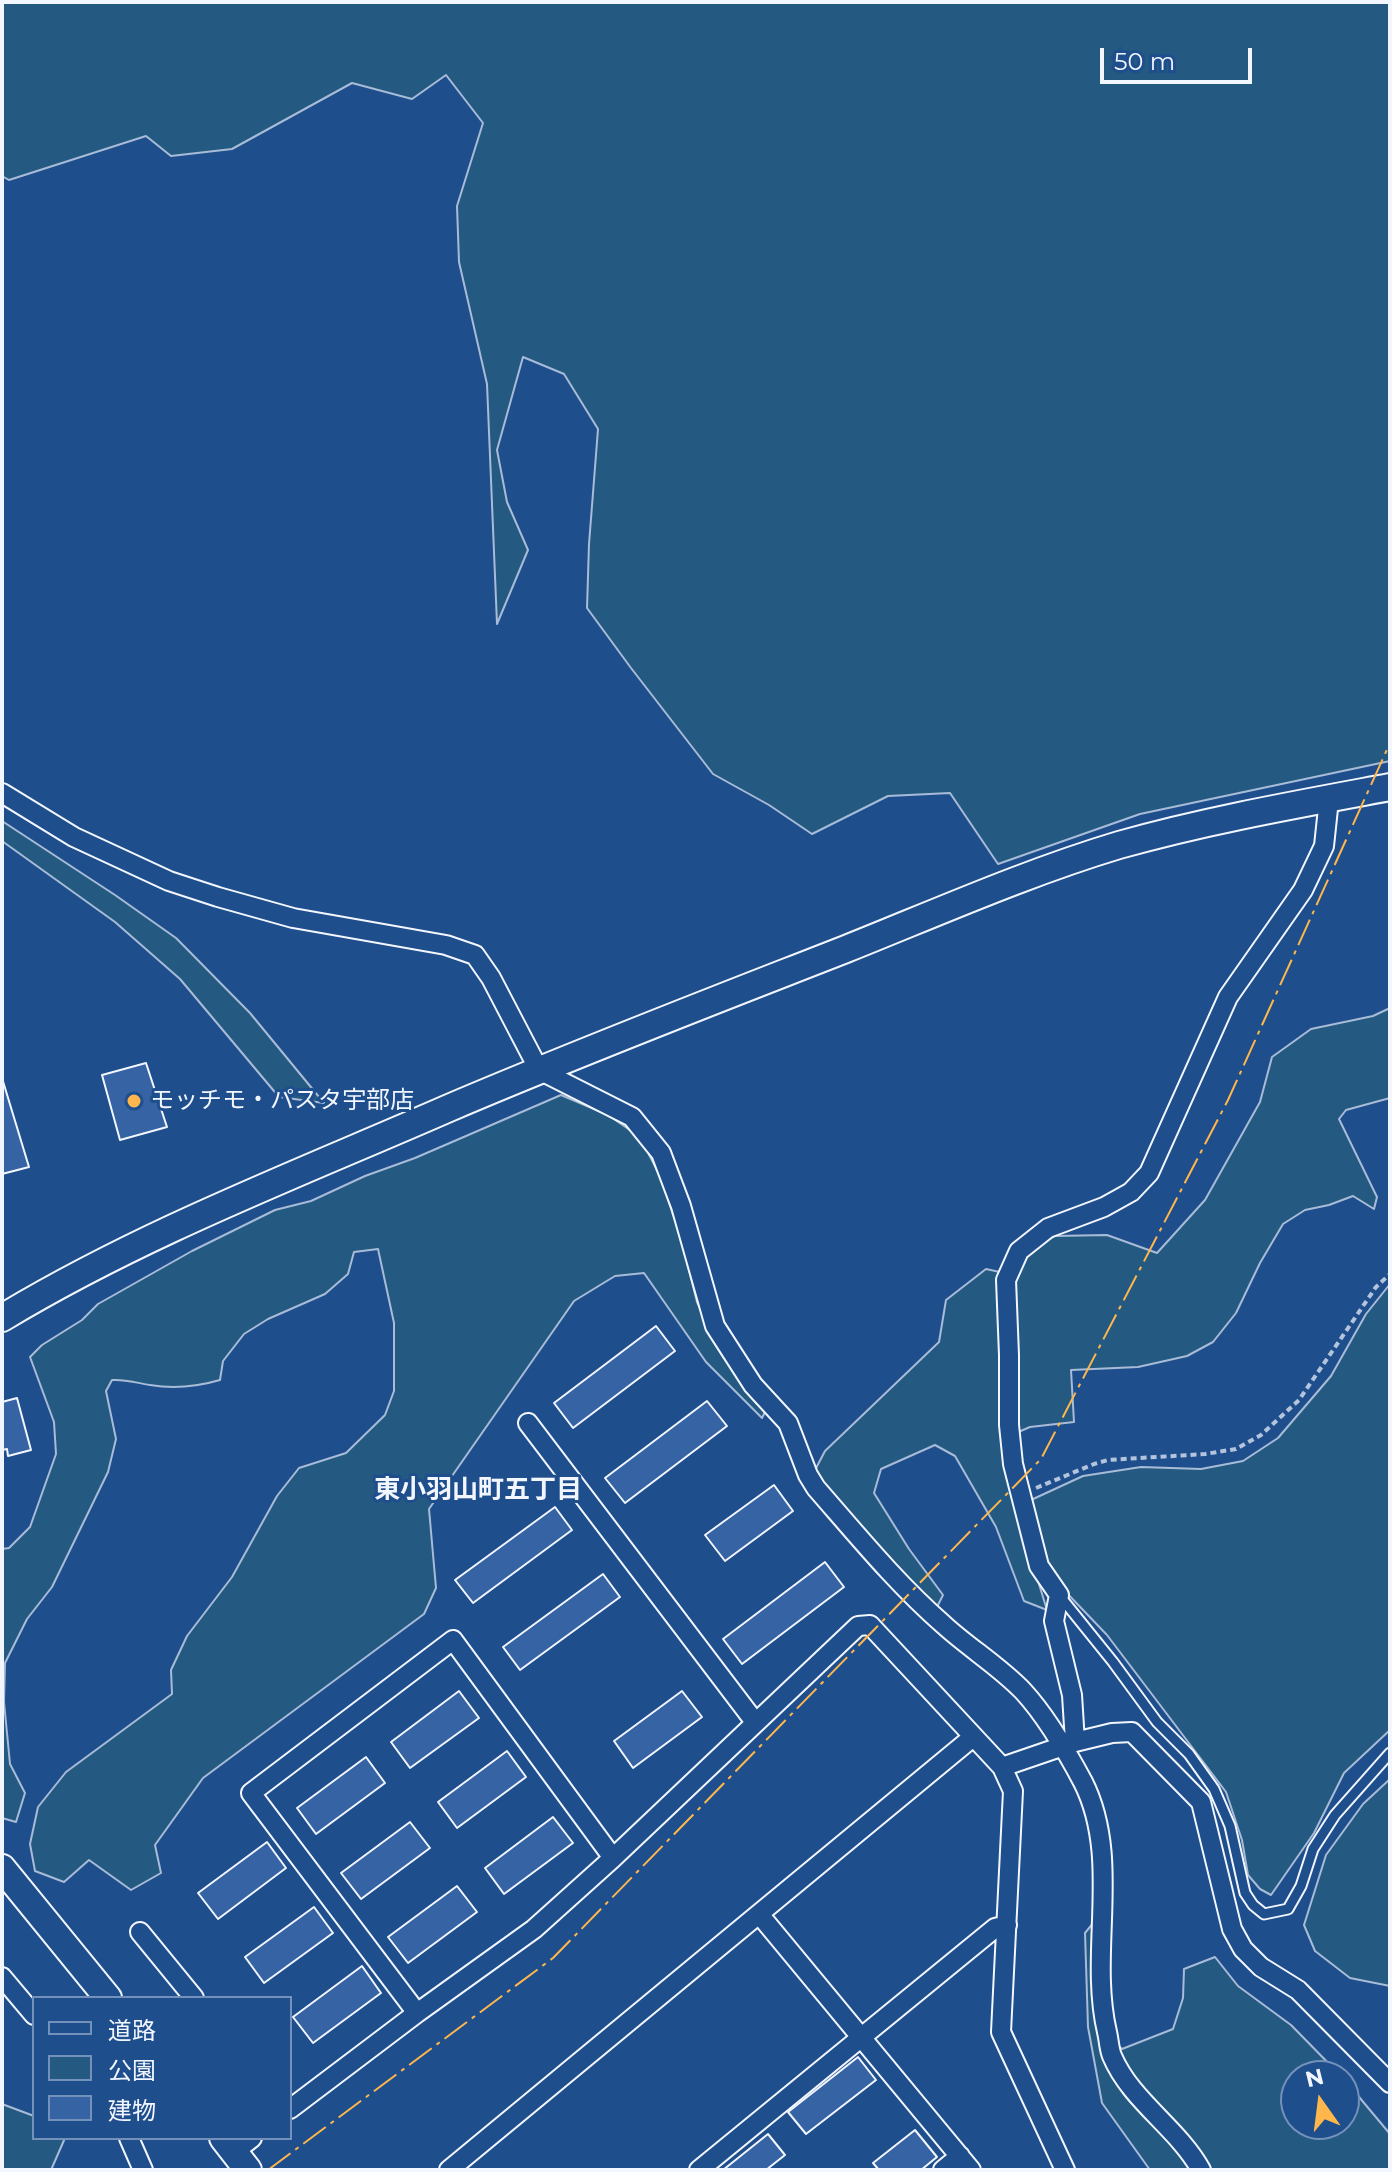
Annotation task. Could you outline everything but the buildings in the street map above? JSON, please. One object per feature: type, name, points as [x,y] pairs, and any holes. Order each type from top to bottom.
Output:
[{"type":"street","points":[[2,1318],[109,1258],[539,1070],[1027,877],[1116,846],[1199,824],[1390,787]]},
{"type":"street","points":[[2,793],[74,837],[169,881],[293,918],[446,945],[475,955],[491,978],[539,1070],[632,1117],[661,1153],[681,1206],[715,1326],[753,1385],[788,1423],[816,1488],[899,1582],[944,1626],[1022,1690],[1068,1744],[1094,1808],[1098,1832],[1102,1880],[1102,2002],[1112,2056],[1132,2088],[1201,2170]]},
{"type":"street","points":[[1068,1744],[1072,1695],[1054,1621],[1059,1595],[1039,1566],[1013,1464],[1009,1425],[1006,1280],[1019,1251],[1048,1228],[1104,1207],[1131,1192],[1149,1173],[1228,997],[1303,890],[1314,868],[1324,846],[1329,799]]},
{"type":"street","points":[[528,1423],[755,1722]]},
{"type":"street","points":[[292,2107],[534,1929],[858,1626],[870,1625],[1002,1767],[1013,1791],[1001,2032],[1065,2170]]},
{"type":"street","points":[[417,2013],[251,1793],[453,1640],[613,1858]]},
{"type":"street","points":[[1002,1767],[1068,1744],[1112,1733],[1132,1732],[1201,1802],[1232,1929],[1243,1949],[1261,1967],[1298,1990],[1390,2083]]},
{"type":"street","points":[[449,2170],[470,2164],[759,1914],[973,1737]]},
{"type":"street","points":[[2,1868],[106,1996]]},
{"type":"street","points":[[759,1914],[966,2163],[943,2170]]},
{"type":"street","points":[[699,2170],[995,1928],[1007,1925]]},
{"type":"street","points":[[140,1932],[192,1996]]},
{"type":"street","points":[[2,1977],[32,2013]]},
{"type":"street","points":[[130,2140],[143,2170]]},
{"type":"lane","points":[[1059,1595],[1157,1722],[1189,1754],[1214,1789],[1230,1826],[1245,1893],[1264,1914],[1288,1909],[1301,1886],[1313,1849],[1335,1815],[1390,1753]]},
{"type":"path","points":[[1019,1495],[1108,1460],[1236,1449],[1261,1435],[1299,1400],[1376,1287],[1390,1274]]},
{"type":"green space","points":[[2,2],[1390,2],[1390,761],[1140,814],[998,864],[950,793],[888,796],[812,834],[769,805],[713,774],[587,608],[598,429],[564,374],[523,357],[497,450],[507,502],[528,550],[497,624],[487,384],[459,262],[457,206],[483,123],[446,75],[412,99],[352,83],[232,149],[171,156],[146,136],[9,180],[2,176]]},
{"type":"green space","points":[[2,821],[176,938],[250,1013],[324,1103],[279,1097],[180,979],[115,922],[2,841]]},
{"type":"green space","points":[[1390,1008],[1390,1098],[1346,1110],[1339,1119],[1377,1197],[1374,1209],[1353,1196],[1305,1210],[1283,1224],[1236,1313],[1213,1342],[1187,1356],[1138,1367],[1071,1370],[1074,1422],[1030,1427],[1002,1439],[1026,1542],[1047,1610],[1024,1601],[996,1527],[955,1456],[935,1445],[881,1469],[874,1493],[943,1595],[936,1609],[863,1540],[814,1472],[825,1451],[939,1342],[946,1300],[986,1269],[1018,1276],[1023,1252],[1055,1236],[1107,1235],[1157,1253],[1205,1200],[1260,1102],[1272,1057],[1311,1029],[1373,1016]]},
{"type":"green space","points":[[561,1095],[608,1115],[640,1137],[661,1178],[697,1302],[719,1349],[744,1388],[765,1412],[762,1418],[706,1362],[644,1273],[615,1276],[574,1301],[429,1509],[436,1588],[424,1614],[203,1778],[155,1845],[161,1873],[131,1890],[89,1860],[64,1882],[35,1871],[30,1844],[38,1807],[66,1772],[172,1694],[171,1670],[187,1636],[232,1577],[277,1496],[299,1468],[346,1453],[385,1415],[394,1391],[394,1323],[378,1249],[354,1252],[348,1274],[325,1294],[268,1319],[244,1334],[223,1361],[220,1380],[176,1387],[112,1380],[106,1391],[116,1439],[108,1472],[52,1587],[27,1619],[5,1663],[4,1702],[10,1764],[25,1793],[16,1822],[2,1818],[2,1549],[9,1548],[30,1527],[56,1454],[54,1422],[30,1357],[42,1345],[82,1320],[98,1304],[192,1251],[275,1210],[311,1201]]},
{"type":"green space","points":[[1390,1284],[1390,1730],[1344,1773],[1314,1833],[1271,1895],[1260,1889],[1248,1875],[1242,1840],[1226,1792],[1107,1635],[1062,1588],[1044,1558],[1031,1500],[1083,1476],[1141,1467],[1201,1469],[1243,1461],[1278,1438],[1331,1376],[1366,1314]]},
{"type":"green space","points":[[1390,1779],[1390,1986],[1350,1978],[1315,1951],[1304,1925],[1326,1855],[1363,1804]]},
{"type":"green space","points":[[1094,1922],[1098,2028],[1122,2049],[1173,2029],[1183,1998],[1184,1969],[1215,1957],[1238,1986],[1291,2025],[1325,2060],[1280,2060],[1280,2140],[1360,2140],[1360,2098],[1390,2134],[1390,2170],[1150,2170],[1102,2103],[1088,2027],[1085,1933]]},
{"type":"green space","points":[[2,2104],[32,2115],[32,2140],[64,2140],[51,2170],[2,2170]]},
{"type":"power","points":[[268,2170],[553,1958],[1041,1459],[1228,1100],[1390,743]]},
{"type":"place","name":"モッチモ・パスタ宇部店","points":[[134,1101]]},
{"type":"district","name":"東小羽山町五丁目","points":[[478,1490]]}]
